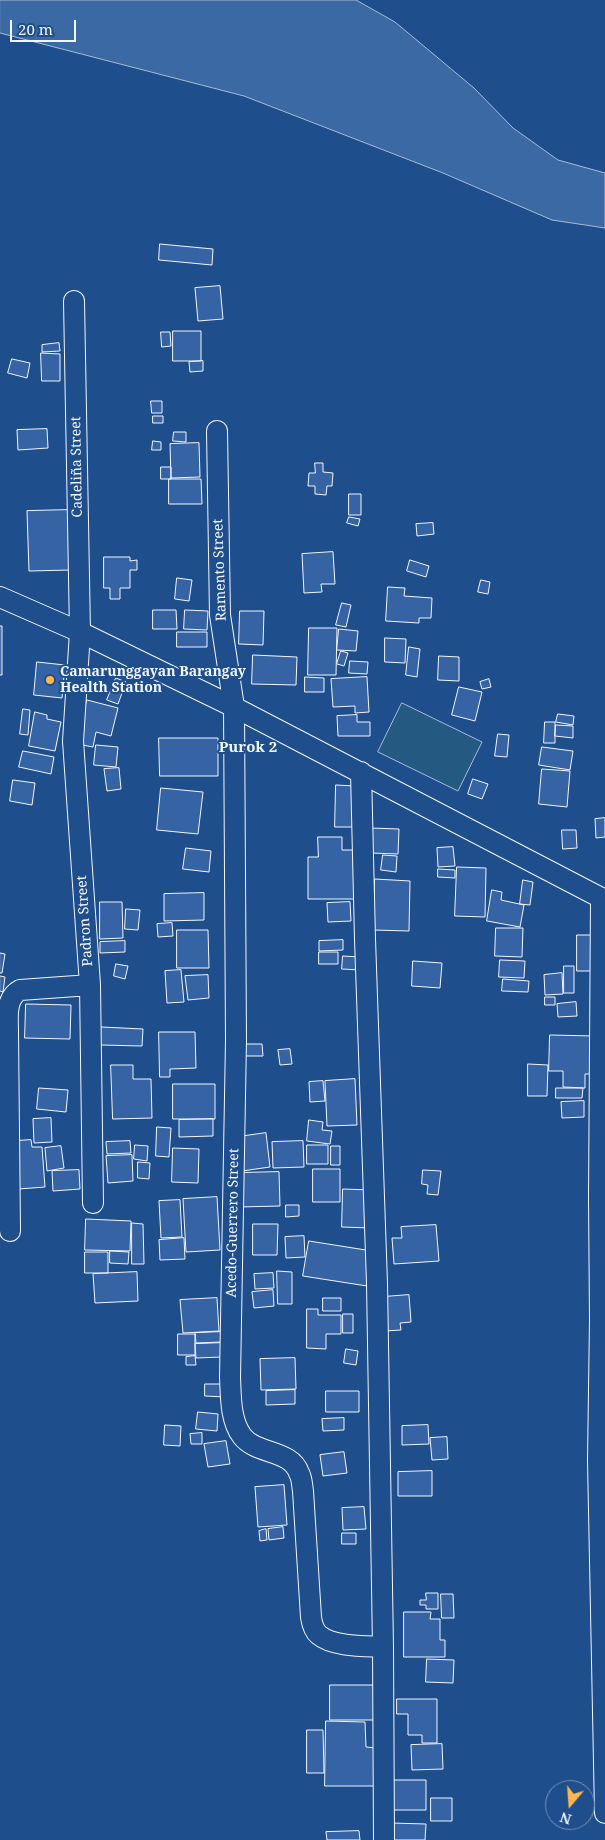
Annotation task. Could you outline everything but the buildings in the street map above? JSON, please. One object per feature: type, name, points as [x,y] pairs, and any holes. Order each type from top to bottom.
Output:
[{"type":"street","name":"Cadeliña Street","points":[[74,301],[80,632]]},
{"type":"street","name":"Ramento Street","points":[[217,431],[220,615],[234,707]]},
{"type":"street","points":[[0,597],[80,632],[234,707],[603,899],[598,1460],[605,1813]]},
{"type":"street","name":"Padron Street","points":[[10,1231],[9,1006],[14,994],[20,990],[90,986],[73,742],[80,632]]},
{"type":"street","name":"Acedo-Guerrero Street","points":[[234,707],[236,1040],[231,1403],[236,1426],[243,1438],[253,1445],[295,1464],[300,1473],[313,1627],[319,1635],[328,1640],[342,1644],[383,1647]]},
{"type":"street","points":[[361,772],[377,1284],[384,1840]]},
{"type":"street","points":[[90,986],[93,1203]]},
{"type":"shaded area","points":[[0,0],[356,0],[395,22],[474,88],[513,128],[558,160],[605,173],[605,228],[552,220],[443,173],[244,96],[0,33]]},
{"type":"shaded area","points":[[402,703],[482,742],[458,791],[378,752]]},
{"type":"place","name":"Camarunggayan Barangay Health Station","points":[[50,680]]},
{"type":"district","name":"Purok 2","points":[[248,748]]}]
